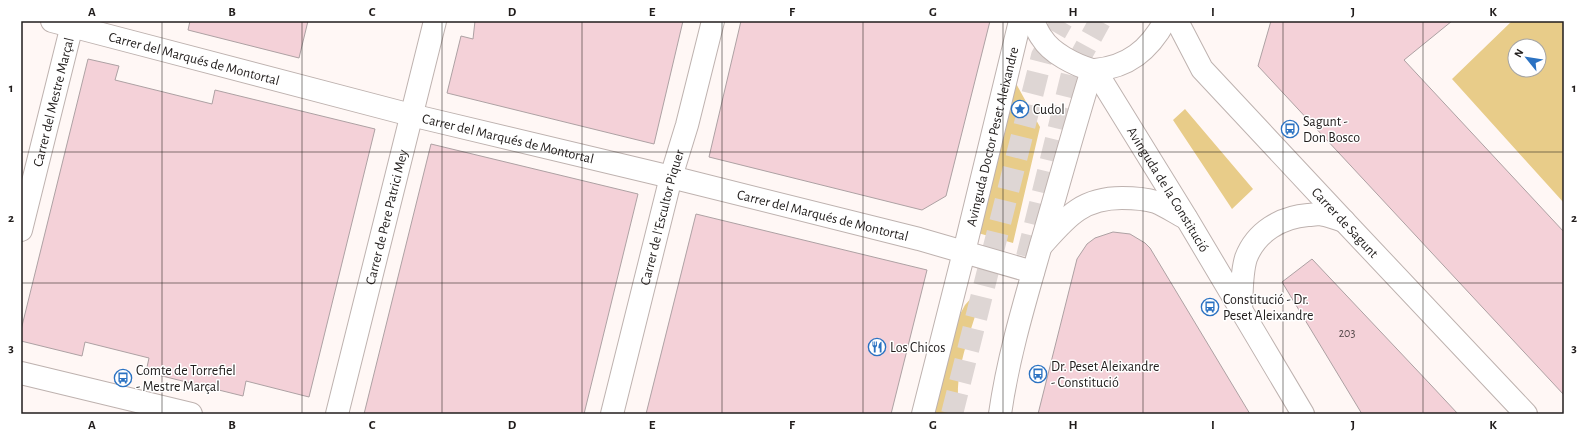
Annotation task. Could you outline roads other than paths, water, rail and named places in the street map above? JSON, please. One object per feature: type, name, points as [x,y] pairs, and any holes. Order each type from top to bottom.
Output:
[{"type":"street","name":"Carrer de Pere Patrici Mey","points":[[337,414],[435,21]]},
{"type":"street","name":"Carrer de l'Escultor Piquer","points":[[612,414],[670,177],[687,125],[713,21]]},
{"type":"street","name":"Avinguda Doctor Peset Aleixandre","points":[[923,414],[1020,21]]},
{"type":"street","points":[[1033,21],[1042,40],[1060,56],[1074,64],[1093,70],[1110,68],[1131,60],[1154,39],[1165,21]]},
{"type":"street","name":"Carrer de Sagunt","points":[[1177,21],[1202,69],[1526,414]]},
{"type":"street","name":"Carrer del Marqués de Montortal","points":[[66,23],[411,116],[670,177],[919,239],[964,252]]},
{"type":"street","name":"Carrer del Mestre Marçal","points":[[21,230],[66,23]]},
{"type":"street","points":[[1000,414],[1004,385],[1033,272],[1065,155],[1093,70]]},
{"type":"street","name":"Avinguda de la Constitució","points":[[1093,70],[1187,219],[1303,414]]},
{"type":"street","points":[[1041,246],[1066,219],[1085,205],[1108,198],[1133,198],[1156,202],[1187,219]]},
{"type":"street","points":[[1241,310],[1243,273],[1247,258],[1254,243],[1262,232],[1277,223],[1296,216],[1319,214],[1344,221]]},
{"type":"street","points":[[964,252],[1033,272]]},
{"type":"street","points":[[21,373],[190,414]]},
{"type":"tunnel","points":[[952,414],[1042,56],[1062,21]]},
{"type":"tunnel","points":[[1027,257],[1073,70],[1100,21]]},
{"type":"place","name":"Cudol","points":[[1020,109]]},
{"type":"place","name":"Sagunt - Don Bosco","points":[[1290,129]]},
{"type":"place","name":"Constitució - Dr. Peset Aleixandre","points":[[1210,307]]},
{"type":"place","name":"Los Chicos","points":[[877,347]]},
{"type":"place","name":"Dr. Peset Aleixandre - Constitució","points":[[1038,374]]},
{"type":"place","name":"Comte de Torrefiel - Mestre Marçal","points":[[123,378]]}]
